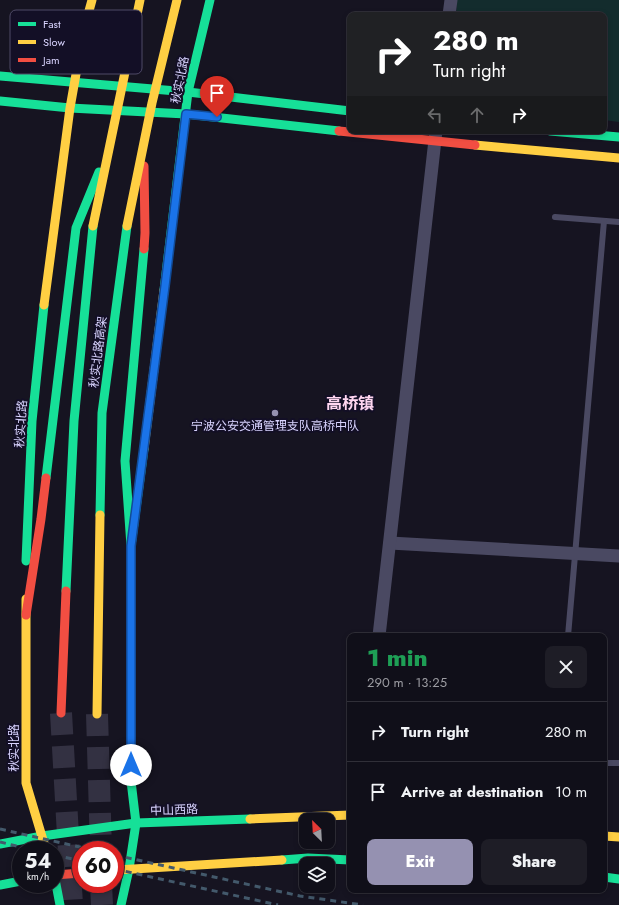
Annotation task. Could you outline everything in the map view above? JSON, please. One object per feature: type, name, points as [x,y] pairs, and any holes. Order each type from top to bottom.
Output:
[{"type":"main road","name":"秋实北路","points":[[89,10],[92,0]]},
{"type":"main road","name":"秋实北路高架","points":[[138,10],[140,0]]},
{"type":"main road","name":"秋实北路高架","points":[[97,714],[102,413],[127,226],[152,103],[177,0]]},
{"type":"main road","name":"秋实北路","points":[[121,905],[129,869],[136,823],[131,781],[131,546],[164,293],[188,92],[210,0]]},
{"type":"main road","name":"秋实北路","points":[[43,841],[26,783],[26,576],[32,421],[43,316],[70,108],[76,74]]},
{"type":"main road","name":"秋实北路高架","points":[[61,713],[74,421],[93,226],[125,74]]},
{"type":"main road","points":[[0,76],[188,92],[347,111]]},
{"type":"main road","points":[[0,102],[70,108],[186,114],[347,128]]},
{"type":"main road","points":[[412,134],[619,158]]},
{"type":"main road","points":[[584,134],[619,137]]},
{"type":"main road","points":[[26,615],[41,519],[76,228],[111,142]]},
{"type":"main road","points":[[131,546],[125,461],[145,233],[144,142]]},
{"type":"main road","name":"中山西路","points":[[0,844],[42,836],[136,823],[347,815]]},
{"type":"main road","points":[[607,836],[619,837]]},
{"type":"main road","points":[[124,869],[308,858],[347,860]]},
{"type":"main road","points":[[607,877],[619,879]]},
{"type":"main road","points":[[0,884],[12,882]]},
{"type":"main road","points":[[58,893],[60,905]]},
{"type":"street","points":[[449,12],[451,0]]},
{"type":"street","points":[[379,633],[435,136]]},
{"type":"street","points":[[390,543],[619,556]]},
{"type":"lane","points":[[555,217],[619,222]]},
{"type":"lane","points":[[568,633],[604,221]]},
{"type":"lane","points":[[607,763],[619,763]]},
{"type":"green space","points":[[457,0],[619,0],[619,122],[607,120],[607,12],[456,12]]},
{"type":"tunnel","points":[[61,713],[72,905]]},
{"type":"tunnel","points":[[97,714],[101,841]]},
{"type":"tunnel","points":[[101,893],[102,905]]},
{"type":"railway","points":[[0,829],[72,845]]},
{"type":"railway","points":[[0,842],[12,845]]},
{"type":"railway","points":[[64,857],[72,859]]},
{"type":"railway","points":[[124,857],[300,896],[363,905]]},
{"type":"railway","points":[[124,871],[278,905]]},
{"type":"traffic: fast","points":[[164,290],[188,92],[210,0]]},
{"type":"traffic: fast","points":[[0,76],[188,92],[347,111]]},
{"type":"traffic: fast","points":[[0,101],[70,108],[186,114],[339,131]]},
{"type":"traffic: fast","points":[[584,134],[619,137]]},
{"type":"traffic: fast","points":[[46,478],[76,228],[99,172]]},
{"type":"traffic: fast","points":[[66,591],[74,421],[93,226]]},
{"type":"traffic: fast","points":[[100,515],[102,413],[127,226]]},
{"type":"traffic: fast","points":[[131,546],[125,461],[144,249]]},
{"type":"traffic: fast","points":[[26,561],[32,421],[44,305]]},
{"type":"traffic: fast","points":[[121,905],[129,869],[136,823],[131,781],[131,546],[144,449]]},
{"type":"traffic: fast","points":[[0,844],[42,836],[136,823],[250,819]]},
{"type":"traffic: fast","points":[[282,860],[308,858],[347,860]]},
{"type":"traffic: fast","points":[[607,877],[619,879]]},
{"type":"traffic: fast","points":[[0,885],[12,883]]},
{"type":"traffic: fast","points":[[58,893],[60,905]]},
{"type":"traffic: slow","points":[[89,10],[92,0]]},
{"type":"traffic: slow","points":[[138,10],[140,0]]},
{"type":"traffic: slow","points":[[127,226],[152,103],[177,0]]},
{"type":"traffic: slow","points":[[44,305],[70,108],[76,74]]},
{"type":"traffic: slow","points":[[93,226],[125,74]]},
{"type":"traffic: slow","points":[[475,145],[619,158]]},
{"type":"traffic: slow","points":[[144,449],[164,290]]},
{"type":"traffic: slow","points":[[97,714],[100,515]]},
{"type":"traffic: slow","points":[[26,599],[26,783],[43,841]]},
{"type":"traffic: slow","points":[[250,819],[347,815]]},
{"type":"traffic: slow","points":[[607,836],[619,837]]},
{"type":"traffic: slow","points":[[124,870],[282,860]]},
{"type":"traffic: jam","points":[[339,131],[347,132]]},
{"type":"traffic: jam","points":[[368,134],[475,145]]},
{"type":"traffic: jam","points":[[144,166],[144,249]]},
{"type":"traffic: jam","points":[[26,615],[46,478]]},
{"type":"traffic: jam","points":[[61,713],[66,591]]},
{"type":"traffic: jam","points":[[64,874],[72,874]]},
{"type":"place","name":"宁波公安交通管理支队高桥中队","points":[[275,413]]},
{"type":"district","name":"高桥镇","points":[[350,403]]},
{"type":"route","points":[[131,765],[131,546],[186,114],[217,117]]}]
